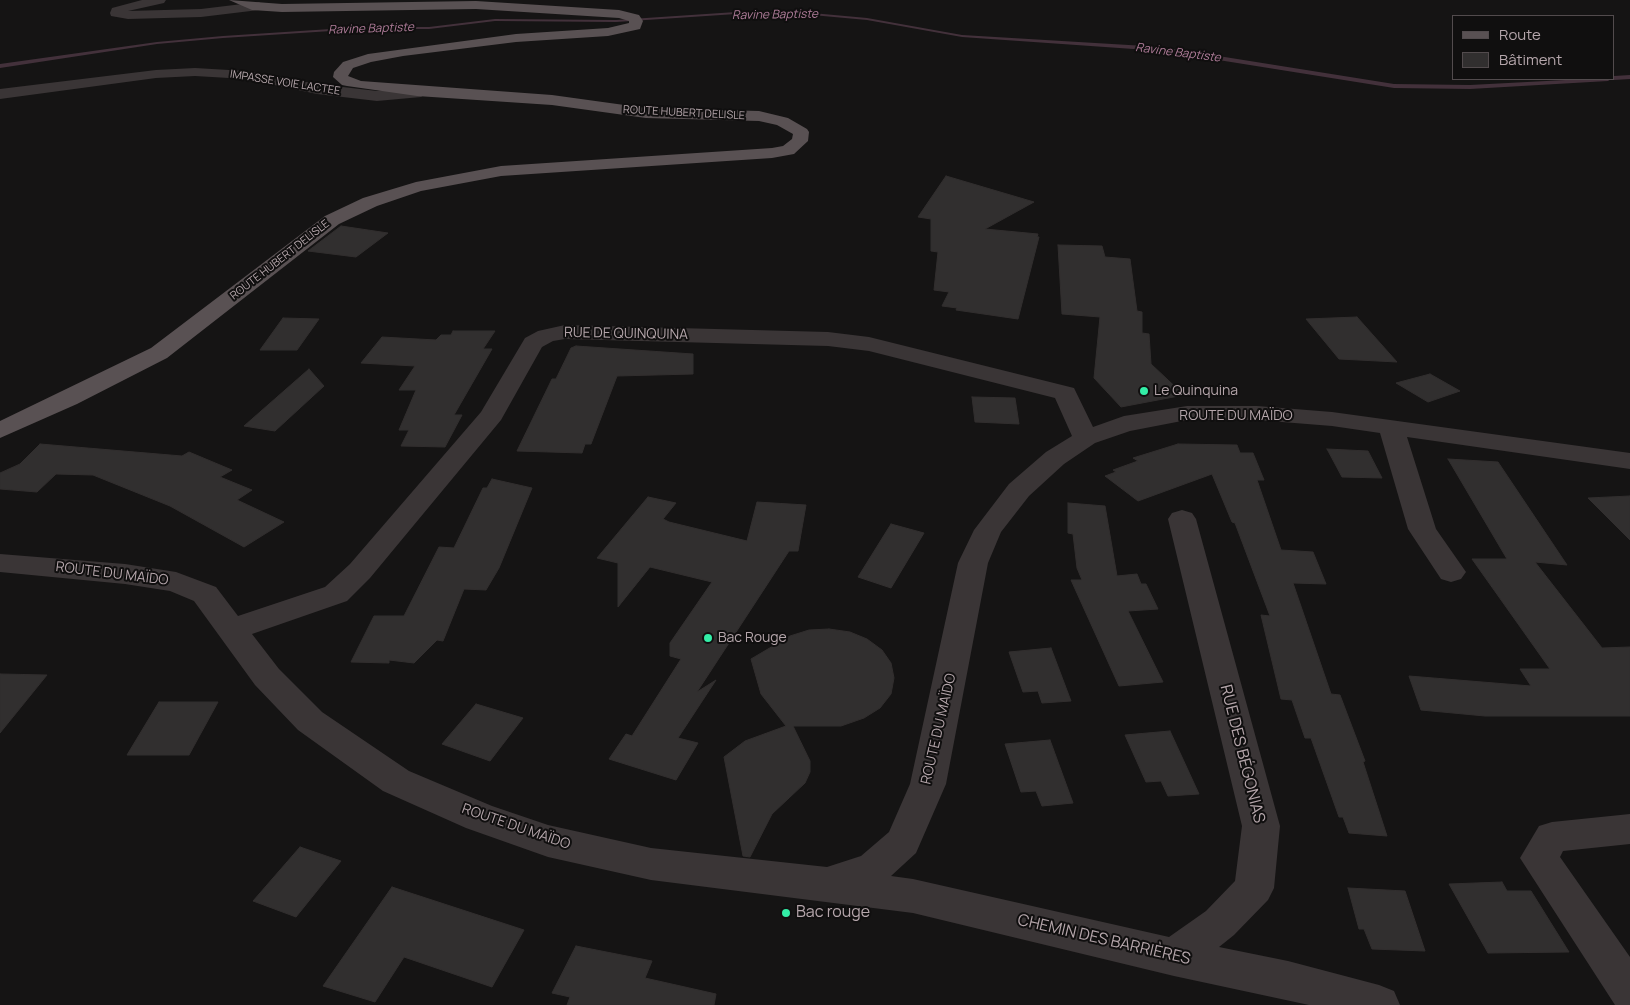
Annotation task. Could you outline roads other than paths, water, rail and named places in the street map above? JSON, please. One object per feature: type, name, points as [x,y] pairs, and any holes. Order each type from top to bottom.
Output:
[{"type":"main road","name":"ROUTE HUBERT DELISLE","points":[[0,430],[68,399],[159,353],[332,220],[370,202],[425,185],[501,171],[772,153],[788,150],[800,140],[801,132],[782,121],[759,116],[646,112],[552,100],[421,92],[347,82],[340,77],[341,72],[348,65],[368,58],[516,38],[608,32],[636,26],[634,18],[619,14],[494,5],[330,9],[259,6],[235,0]]},
{"type":"street","points":[[160,0],[127,7],[117,11],[116,14],[201,13],[259,6]]},
{"type":"street","name":"IMPASSE VOIE LACTEE","points":[[0,94],[156,74],[195,72],[246,75],[307,88],[377,96],[421,92]]},
{"type":"street","name":"RUE DE QUINQUINA","points":[[233,629],[336,594],[360,571],[492,415],[533,343],[546,336],[565,332],[828,339],[869,344],[1065,394],[1086,438]]},
{"type":"street","name":"ROUTE DU MAÏDO","points":[[0,562],[125,574],[176,582],[205,594],[267,677],[310,721],[396,781],[479,817],[548,841],[651,864],[827,884],[876,867],[903,842],[928,784],[972,563],[988,530],[1020,490],[1055,458],[1086,438],[1124,424],[1187,413],[1266,414],[1391,426],[1630,460]]},
{"type":"street","points":[[1391,426],[1422,528],[1451,572]]},
{"type":"street","name":"RUE DES BÉGONIAS","points":[[1174,957],[1220,923],[1254,888],[1261,826],[1182,519]]},
{"type":"street","points":[[1630,829],[1552,837],[1539,858],[1630,992]]},
{"type":"street","name":"CHEMIN DES BARRIÈRES","points":[[827,884],[913,896],[1174,957],[1288,980],[1379,1005]]},
{"type":"waterway","name":"Ravine Baptiste","points":[[0,66],[157,43],[223,37],[362,28],[429,28],[495,20],[616,21],[736,13],[801,13],[867,19],[962,36],[1162,49],[1394,86],[1470,87],[1591,80]]},
{"type":"waterway","name":"Ravine Baptiste","points":[[1615,78],[1630,77]]},
{"type":"place","name":"Le Quinquina","points":[[1144,391]]},
{"type":"place","name":"Bac Rouge","points":[[708,638]]},
{"type":"place","name":"Bac rouge","points":[[786,913]]}]
